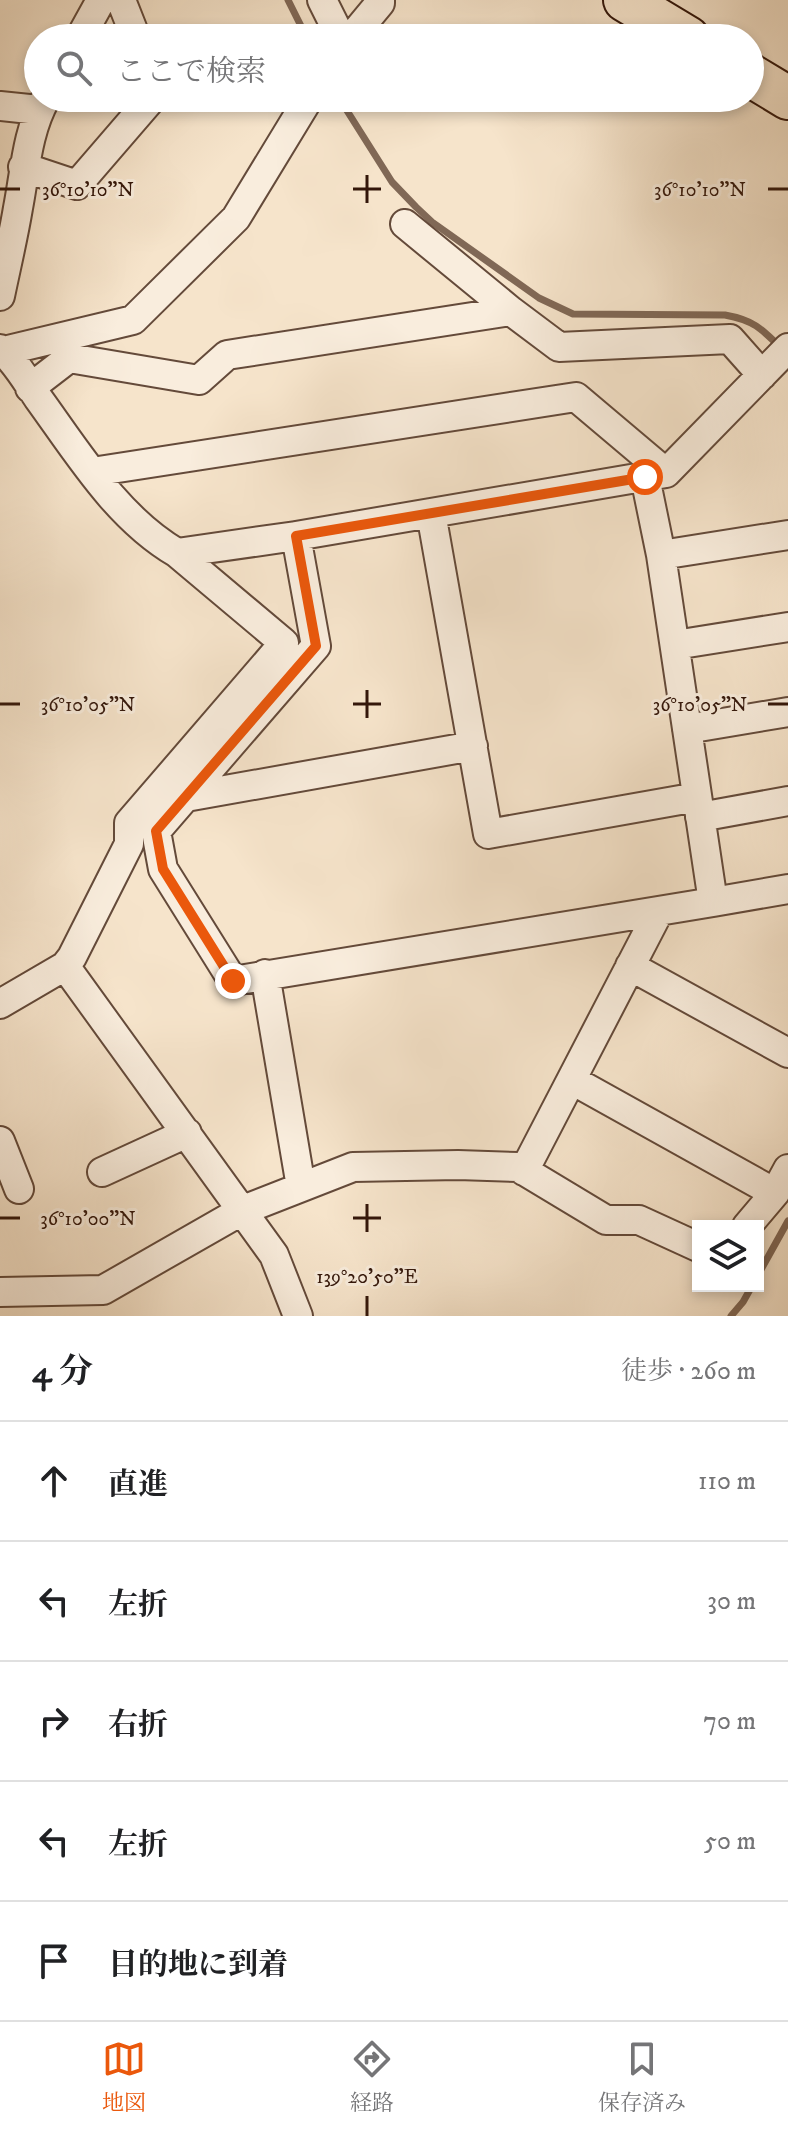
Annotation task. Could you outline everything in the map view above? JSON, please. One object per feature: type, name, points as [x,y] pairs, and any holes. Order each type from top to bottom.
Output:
[{"type":"highway","points":[[625,0],[665,24]]},
{"type":"highway","points":[[764,83],[788,98]]},
{"type":"street","points":[[88,24],[101,0]]},
{"type":"street","points":[[121,0],[130,24]]},
{"type":"street","points":[[322,0],[334,24]]},
{"type":"street","points":[[363,24],[380,0]]},
{"type":"street","points":[[0,106],[24,105]]},
{"type":"street","points":[[0,296],[10,206],[40,112]]},
{"type":"street","points":[[23,167],[77,185],[140,112]]},
{"type":"street","points":[[0,1004],[65,966],[129,844],[129,823],[284,643],[128,514],[92,472],[2,351],[133,320],[236,218],[300,112]]},
{"type":"street","points":[[177,553],[655,475],[778,364],[730,339],[559,347],[405,224]]},
{"type":"street","points":[[30,388],[69,358],[199,380],[227,355],[511,311]]},
{"type":"street","points":[[92,472],[576,397],[655,475],[661,555],[713,902]]},
{"type":"street","points":[[431,513],[488,834],[699,807],[788,801]]},
{"type":"street","points":[[661,555],[788,535]]},
{"type":"street","points":[[296,536],[316,646],[156,831],[163,869],[233,981],[788,889]]},
{"type":"street","points":[[675,645],[788,627]]},
{"type":"street","points":[[687,729],[788,712]]},
{"type":"street","points":[[186,797],[473,746]]},
{"type":"street","points":[[524,1171],[659,911]]},
{"type":"street","points":[[65,966],[274,1255],[298,1316]]},
{"type":"street","points":[[630,966],[788,1053]]},
{"type":"street","points":[[265,974],[301,1187]]},
{"type":"street","points":[[572,1080],[781,1181],[752,1220]]},
{"type":"street","points":[[102,1172],[187,1133]]},
{"type":"street","points":[[0,1141],[19,1189]]},
{"type":"street","points":[[0,1292],[103,1290],[243,1210],[353,1167],[518,1167],[606,1220],[639,1220],[692,1244]]},
{"type":"waterway","points":[[288,0],[300,24]]},
{"type":"waterway","points":[[348,112],[392,182],[416,207],[432,222],[539,298],[573,314],[725,315],[756,326],[781,348]]},
{"type":"waterway","points":[[764,1264],[788,1221]]},
{"type":"waterway","points":[[731,1316],[749,1292]]},
{"type":"route","points":[[233,981],[163,869],[156,831],[316,646],[296,536],[645,477]]}]
